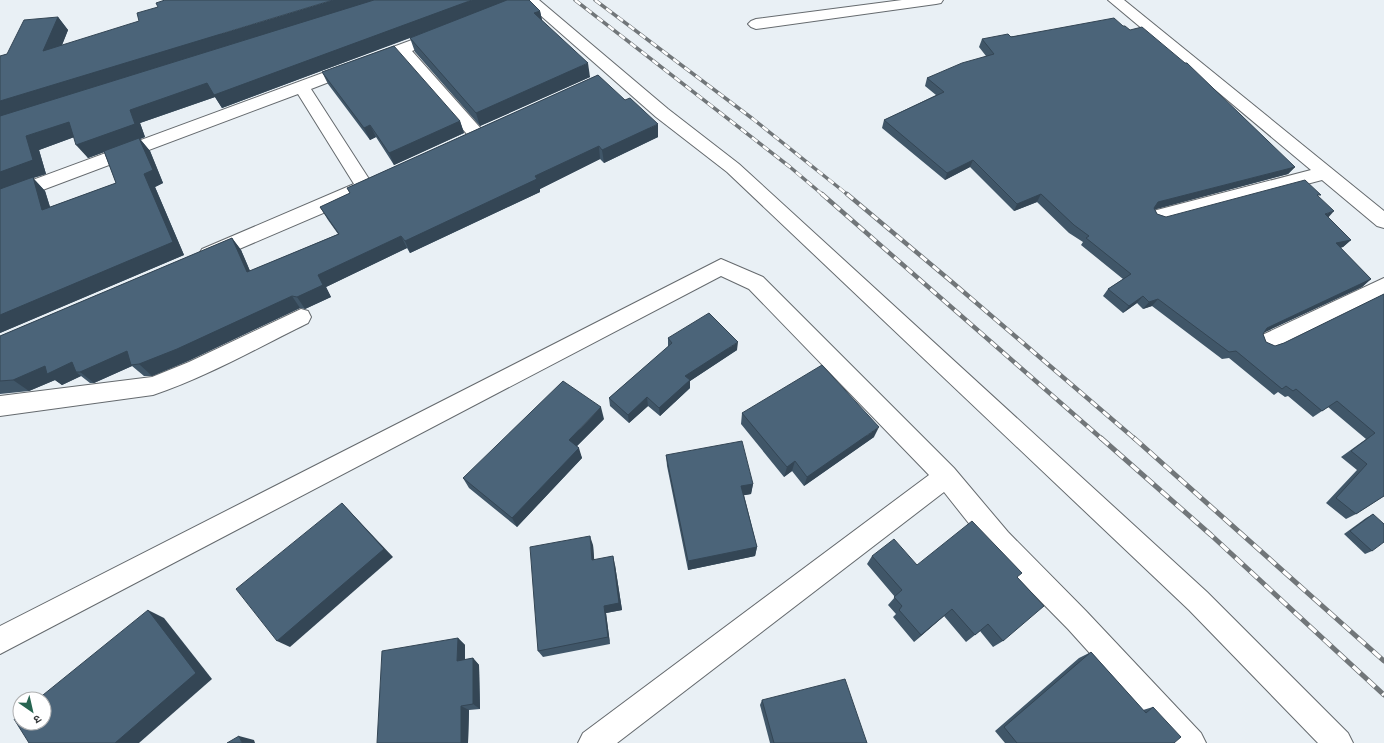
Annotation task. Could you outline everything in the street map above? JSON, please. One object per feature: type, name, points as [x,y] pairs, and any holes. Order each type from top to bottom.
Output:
[{"type":"street","points":[[756,24],[936,0]]},
{"type":"street","points":[[1115,0],[1384,221]]},
{"type":"street","points":[[524,2],[609,76],[662,113],[744,179],[1198,600],[1338,743]]},
{"type":"street","points":[[0,199],[450,30]]},
{"type":"street","points":[[402,49],[485,133],[458,145]]},
{"type":"street","points":[[301,86],[365,187]]},
{"type":"street","points":[[1160,216],[1325,173]]},
{"type":"street","points":[[196,259],[385,178]]},
{"type":"street","points":[[0,640],[721,267],[756,283],[946,476],[999,541],[1077,620],[1191,743]]},
{"type":"street","points":[[1268,342],[1384,286]]},
{"type":"street","points":[[0,406],[153,386],[197,368],[301,318]]},
{"type":"street","points":[[593,743],[946,476]]},
{"type":"building","points":[[165,0],[333,0],[0,101],[0,56],[7,54],[24,20],[58,17],[43,51],[139,21],[137,13],[158,7],[156,3]]},
{"type":"building","points":[[374,0],[472,0],[214,95],[207,83],[130,110],[135,124],[76,145],[69,122],[26,136],[33,160],[0,172],[0,116]]},
{"type":"building","points":[[507,0],[529,0],[540,11],[534,13],[588,63],[476,113],[410,38]]},
{"type":"building","points":[[1114,18],[1130,30],[1142,27],[1185,63],[1187,63],[1295,167],[1158,202],[1154,208],[1157,214],[1166,217],[1305,180],[1321,195],[1317,195],[1334,211],[1325,214],[1351,240],[1336,243],[1371,279],[1267,328],[1263,334],[1266,342],[1275,346],[1284,343],[1384,294],[1384,496],[1356,514],[1336,498],[1367,464],[1351,451],[1375,433],[1337,401],[1322,411],[1296,389],[1293,391],[1286,386],[1282,389],[1236,351],[1229,352],[1158,299],[1149,302],[1143,296],[1129,306],[1108,289],[1131,274],[1086,238],[1089,236],[1074,225],[1041,194],[1017,204],[973,160],[947,173],[884,120],[944,92],[927,78],[962,63],[994,54],[982,39],[1008,34],[1011,37]]},
{"type":"building","points":[[394,46],[460,121],[389,153],[370,125],[364,128],[322,72]]},
{"type":"building","points":[[598,75],[625,100],[630,98],[658,124],[602,150],[599,146],[535,176],[537,179],[405,241],[401,236],[318,275],[323,285],[297,297],[292,296],[177,349],[139,364],[131,365],[127,351],[80,372],[76,372],[72,362],[47,374],[45,366],[13,380],[0,381],[0,336],[232,238],[247,272],[339,234],[320,207],[350,193],[347,188]]},
{"type":"building","points":[[139,138],[153,170],[144,174],[173,242],[0,315],[0,189],[33,177],[42,210],[116,183],[104,151]]},
{"type":"building","points":[[709,313],[738,342],[685,376],[690,380],[659,408],[647,397],[628,415],[609,398],[672,343],[668,338]]},
{"type":"building","points":[[822,365],[879,427],[807,477],[795,461],[787,467],[742,413]]},
{"type":"building","points":[[563,381],[601,407],[569,440],[579,448],[512,518],[463,478]]},
{"type":"building","points":[[742,441],[753,484],[741,486],[757,547],[688,561],[666,455]]},
{"type":"building","points":[[342,503],[384,549],[277,641],[236,589]]},
{"type":"building","points":[[1373,514],[1384,524],[1384,542],[1372,551],[1350,531]]},
{"type":"building","points":[[972,521],[1022,573],[1017,577],[1044,606],[1003,641],[988,624],[975,635],[952,609],[921,635],[899,610],[902,606],[894,597],[902,590],[872,556],[894,539],[917,565]]},
{"type":"building","points":[[590,536],[592,560],[613,556],[619,603],[604,606],[608,637],[538,651],[530,547]]},
{"type":"building","points":[[148,610],[196,673],[115,743],[29,743],[22,731],[52,731],[52,691],[48,691]]},
{"type":"building","points":[[458,638],[457,661],[473,658],[473,704],[461,706],[461,743],[377,743],[382,651]]},
{"type":"building","points":[[1091,652],[1146,713],[1153,707],[1181,737],[1174,743],[1017,743],[1004,727]]},
{"type":"building","points":[[845,679],[867,743],[774,743],[762,700]]},
{"type":"building","points":[[239,736],[242,743],[227,743]]},
{"type":"railway","points":[[575,0],[790,167],[823,195]]},
{"type":"railway","points":[[595,0],[753,119],[848,195]]},
{"type":"railway","points":[[822,194],[1102,439]]},
{"type":"railway","points":[[847,194],[1135,439]]},
{"type":"railway","points":[[1101,438],[1211,535],[1384,695]]},
{"type":"railway","points":[[1134,438],[1384,661]]}]
